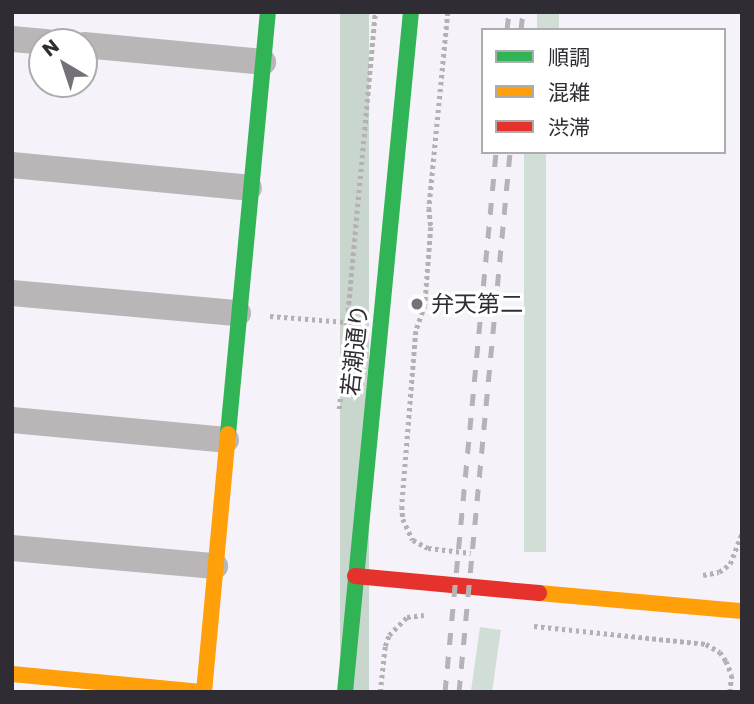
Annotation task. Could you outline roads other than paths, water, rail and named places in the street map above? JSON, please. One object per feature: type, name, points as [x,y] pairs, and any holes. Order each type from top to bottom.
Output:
[{"type":"street","points":[[12,674],[204,692],[249,188],[268,12]]},
{"type":"street","name":"若潮通り","points":[[345,692],[411,12]]},
{"type":"street","points":[[98,46],[263,62]]},
{"type":"street","points":[[12,165],[249,188]]},
{"type":"street","points":[[12,293],[238,313]]},
{"type":"street","points":[[12,420],[226,440]]},
{"type":"street","points":[[12,548],[215,566]]},
{"type":"street","points":[[355,576],[742,611]]},
{"type":"railway","points":[[507,28],[509,12]]},
{"type":"railway","points":[[521,28],[523,12]]},
{"type":"railway","points":[[445,692],[496,154]]},
{"type":"railway","points":[[459,692],[510,154]]},
{"type":"place","name":"弁天第二","points":[[417,304]]}]
